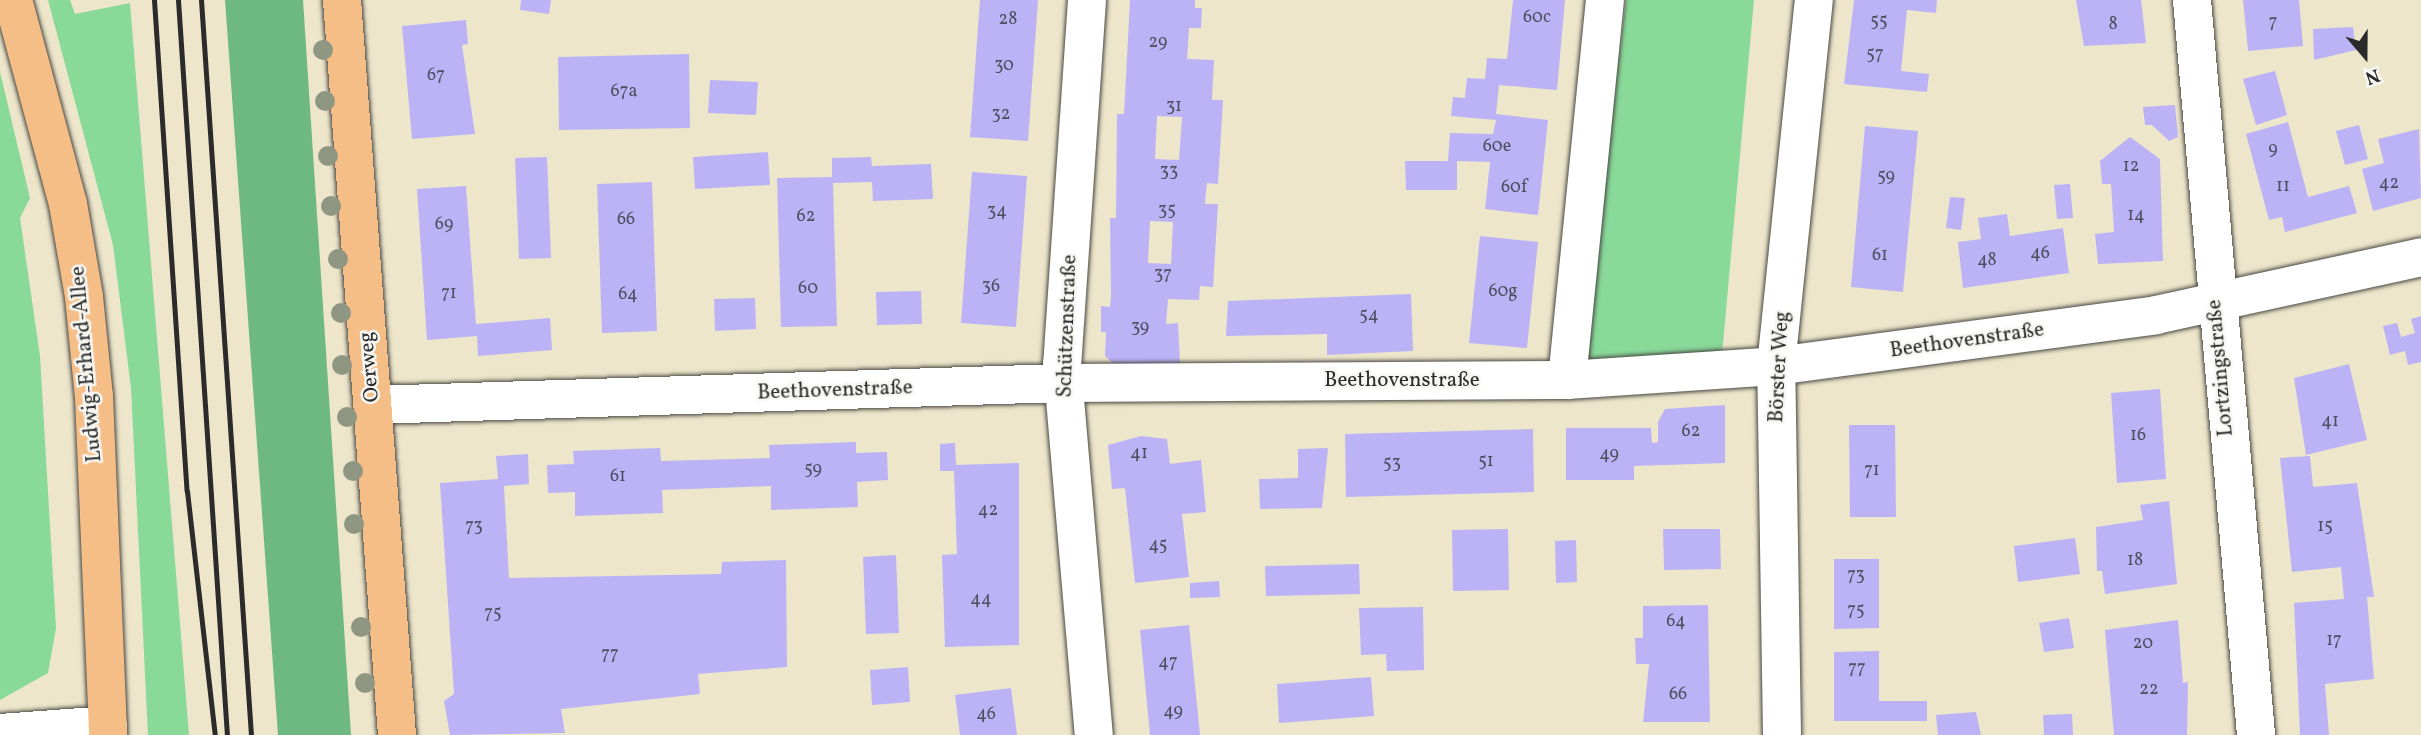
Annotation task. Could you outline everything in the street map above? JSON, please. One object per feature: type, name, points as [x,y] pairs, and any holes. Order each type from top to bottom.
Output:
[{"type":"main road","name":"Ludwig-Erhard-Allee","points":[[13,0],[68,204],[84,297],[94,397],[108,730]]},
{"type":"main road","name":"Oerweg","points":[[342,0],[397,735]]},
{"type":"street","name":"Schützenstraße","points":[[1087,0],[1063,383],[1094,735]]},
{"type":"street","points":[[1567,380],[1605,0]]},
{"type":"street","name":"Börster Weg","points":[[1782,735],[1776,366],[1814,0]]},
{"type":"street","name":"Lortzingstraße","points":[[2192,0],[2214,305],[2256,735]]},
{"type":"street","name":"Beethovenstraße","points":[[373,405],[1063,383],[1567,380],[1776,366],[2214,305],[2421,257]]},
{"type":"street","points":[[0,733],[108,730]]},
{"type":"green space","points":[[48,0],[70,0],[75,14],[130,3],[189,735],[148,735],[131,388],[113,245]]},
{"type":"green space","points":[[225,0],[303,0],[351,735],[278,735]]},
{"type":"green space","points":[[1626,0],[1754,0],[1722,355],[1582,364]]},
{"type":"green space","points":[[0,72],[30,198],[20,218],[40,356],[56,628],[48,673],[0,700]]},
{"type":"building","points":[[521,0],[551,0],[549,14],[520,10]]},
{"type":"building","points":[[980,0],[1038,0],[1028,141],[970,137]]},
{"type":"building","points":[[1130,0],[1195,0],[1195,8],[1202,8],[1201,28],[1189,28],[1187,59],[1214,60],[1212,100],[1223,100],[1218,184],[1207,183],[1205,204],[1218,204],[1213,287],[1200,286],[1199,300],[1168,299],[1166,324],[1178,323],[1180,364],[1114,364],[1105,356],[1106,332],[1101,332],[1101,306],[1110,307],[1110,218],[1116,218],[1117,114],[1124,114]],"holes":[[[1157,116],[1182,117],[1179,160],[1155,159]],[[1150,221],[1173,222],[1171,264],[1148,263]]]},
{"type":"building","points":[[1513,0],[1565,0],[1557,90],[1499,85],[1496,114],[1548,120],[1538,215],[1485,209],[1490,162],[1457,161],[1457,190],[1406,190],[1405,161],[1448,161],[1450,133],[1493,134],[1496,120],[1451,116],[1453,97],[1465,98],[1467,78],[1485,79],[1487,58],[1507,59]]},
{"type":"building","points":[[1854,0],[1937,0],[1936,13],[1907,10],[1901,71],[1929,74],[1927,92],[1844,84]]},
{"type":"building","points":[[2076,0],[2141,0],[2146,43],[2084,46]]},
{"type":"building","points":[[2243,0],[2299,0],[2303,46],[2248,51]]},
{"type":"building","points":[[466,20],[468,44],[462,45],[475,134],[412,139],[402,26]]},
{"type":"building","points":[[2353,27],[2356,50],[2314,60],[2313,29]]},
{"type":"building","points":[[689,54],[690,128],[559,130],[558,57]]},
{"type":"building","points":[[2275,71],[2287,115],[2256,125],[2243,79]]},
{"type":"building","points":[[710,80],[758,82],[756,115],[708,113]]},
{"type":"building","points":[[2175,105],[2178,137],[2169,141],[2152,125],[2145,125],[2143,107]]},
{"type":"building","points":[[2288,122],[2308,197],[2349,186],[2357,213],[2285,232],[2282,217],[2269,220],[2246,134]]},
{"type":"building","points":[[2359,125],[2368,159],[2345,165],[2336,131]]},
{"type":"building","points":[[1865,126],[1918,131],[1903,292],[1851,287]]},
{"type":"building","points":[[2419,129],[2421,198],[2373,211],[2362,169],[2384,163],[2378,139]]},
{"type":"building","points":[[2130,137],[2160,159],[2163,261],[2098,264],[2095,234],[2114,232],[2111,184],[2102,184],[2100,161]]},
{"type":"building","points":[[768,152],[770,185],[695,189],[693,157]]},
{"type":"building","points":[[547,157],[551,258],[519,259],[515,158]]},
{"type":"building","points":[[871,157],[872,166],[931,164],[933,199],[873,201],[872,182],[833,183],[837,326],[781,327],[777,178],[832,177],[832,158]]},
{"type":"building","points":[[972,172],[1027,176],[1016,327],[961,323]]},
{"type":"building","points":[[652,182],[657,331],[602,333],[597,184]]},
{"type":"building","points":[[2070,184],[2073,218],[2057,219],[2054,185]]},
{"type":"building","points":[[466,186],[476,324],[550,318],[552,350],[478,356],[477,336],[427,340],[417,189]]},
{"type":"building","points":[[1950,197],[1965,198],[1961,230],[1946,228]]},
{"type":"building","points":[[2007,214],[2010,236],[2063,228],[2069,273],[1963,288],[1958,242],[1981,239],[1978,218]]},
{"type":"building","points":[[1480,236],[1538,242],[1527,348],[1469,343]]},
{"type":"building","points":[[921,291],[922,324],[877,325],[876,292]]},
{"type":"building","points":[[1411,294],[1413,351],[1327,355],[1327,334],[1226,336],[1228,301]]},
{"type":"building","points":[[755,298],[756,329],[715,331],[714,299]]},
{"type":"building","points":[[2421,316],[2421,362],[2408,365],[2405,351],[2390,355],[2383,326],[2397,323],[2401,337],[2415,333],[2411,319]]},
{"type":"building","points":[[2349,364],[2367,440],[2306,455],[2294,378]]},
{"type":"building","points":[[2160,389],[2166,479],[2117,483],[2111,393]]},
{"type":"building","points":[[1725,405],[1725,463],[1634,466],[1634,480],[1566,480],[1566,428],[1651,428],[1652,443],[1658,442],[1658,422],[1665,409]]},
{"type":"building","points":[[1849,425],[1895,425],[1896,517],[1850,517]]},
{"type":"building","points":[[1533,429],[1534,492],[1346,497],[1345,434]]},
{"type":"building","points":[[1141,436],[1167,439],[1170,464],[1201,460],[1206,512],[1182,514],[1189,577],[1135,583],[1125,488],[1112,489],[1108,445]]},
{"type":"building","points":[[856,442],[856,453],[887,452],[888,480],[857,482],[858,507],[771,510],[771,486],[662,490],[663,513],[575,516],[575,492],[548,493],[547,465],[574,464],[573,451],[660,448],[661,461],[770,458],[769,445]]},
{"type":"building","points":[[955,443],[956,465],[1019,463],[1019,645],[945,647],[942,555],[957,554],[954,471],[940,471],[940,444]]},
{"type":"building","points":[[1328,448],[1322,508],[1260,509],[1259,479],[1298,478],[1298,449]]},
{"type":"building","points":[[528,454],[529,484],[504,486],[509,578],[721,574],[722,562],[786,560],[787,667],[698,674],[700,694],[561,709],[565,733],[450,735],[444,701],[454,694],[440,483],[498,479],[496,456]]},
{"type":"building","points":[[2310,456],[2313,487],[2357,483],[2374,597],[2367,597],[2374,679],[2325,684],[2329,735],[2300,735],[2294,603],[2344,599],[2341,567],[2292,572],[2280,458]]},
{"type":"building","points":[[2169,501],[2177,584],[2105,594],[2102,571],[2097,571],[2096,527],[2143,520],[2140,505]]},
{"type":"building","points":[[1508,529],[1509,590],[1453,591],[1452,530]]},
{"type":"building","points":[[1663,529],[1720,529],[1721,569],[1664,570]]},
{"type":"building","points":[[2075,538],[2080,574],[2018,582],[2014,546]]},
{"type":"building","points":[[1576,540],[1577,582],[1556,583],[1555,541]]},
{"type":"building","points":[[896,555],[899,633],[866,634],[863,557]]},
{"type":"building","points":[[1834,559],[1879,559],[1879,628],[1834,629]]},
{"type":"building","points":[[1359,564],[1360,594],[1266,596],[1265,566]]},
{"type":"building","points":[[1219,581],[1220,597],[1190,598],[1190,583]]},
{"type":"building","points":[[1708,605],[1710,722],[1643,722],[1649,664],[1636,664],[1635,638],[1643,638],[1643,606]]},
{"type":"building","points":[[1423,607],[1424,670],[1387,671],[1386,654],[1361,655],[1359,608]]},
{"type":"building","points":[[2069,618],[2074,648],[2044,652],[2039,623]]},
{"type":"building","points":[[2178,620],[2183,683],[2188,682],[2187,735],[2114,735],[2105,630]]},
{"type":"building","points":[[1189,625],[1200,735],[1150,735],[1140,630]]},
{"type":"building","points":[[1879,651],[1879,701],[1927,701],[1927,721],[1834,721],[1834,652]]},
{"type":"building","points":[[908,667],[910,702],[872,705],[870,670]]},
{"type":"building","points":[[1371,677],[1374,716],[1279,723],[1277,684]]},
{"type":"building","points":[[1011,688],[1017,735],[960,735],[955,695]]},
{"type":"building","points":[[1976,712],[1981,735],[1938,735],[1936,715]]},
{"type":"building","points":[[2072,714],[2073,735],[2044,735],[2043,715]]},
{"type":"railway","points":[[154,0],[187,491],[215,735]]},
{"type":"railway","points":[[178,0],[227,735]]},
{"type":"railway","points":[[201,0],[251,735]]}]
